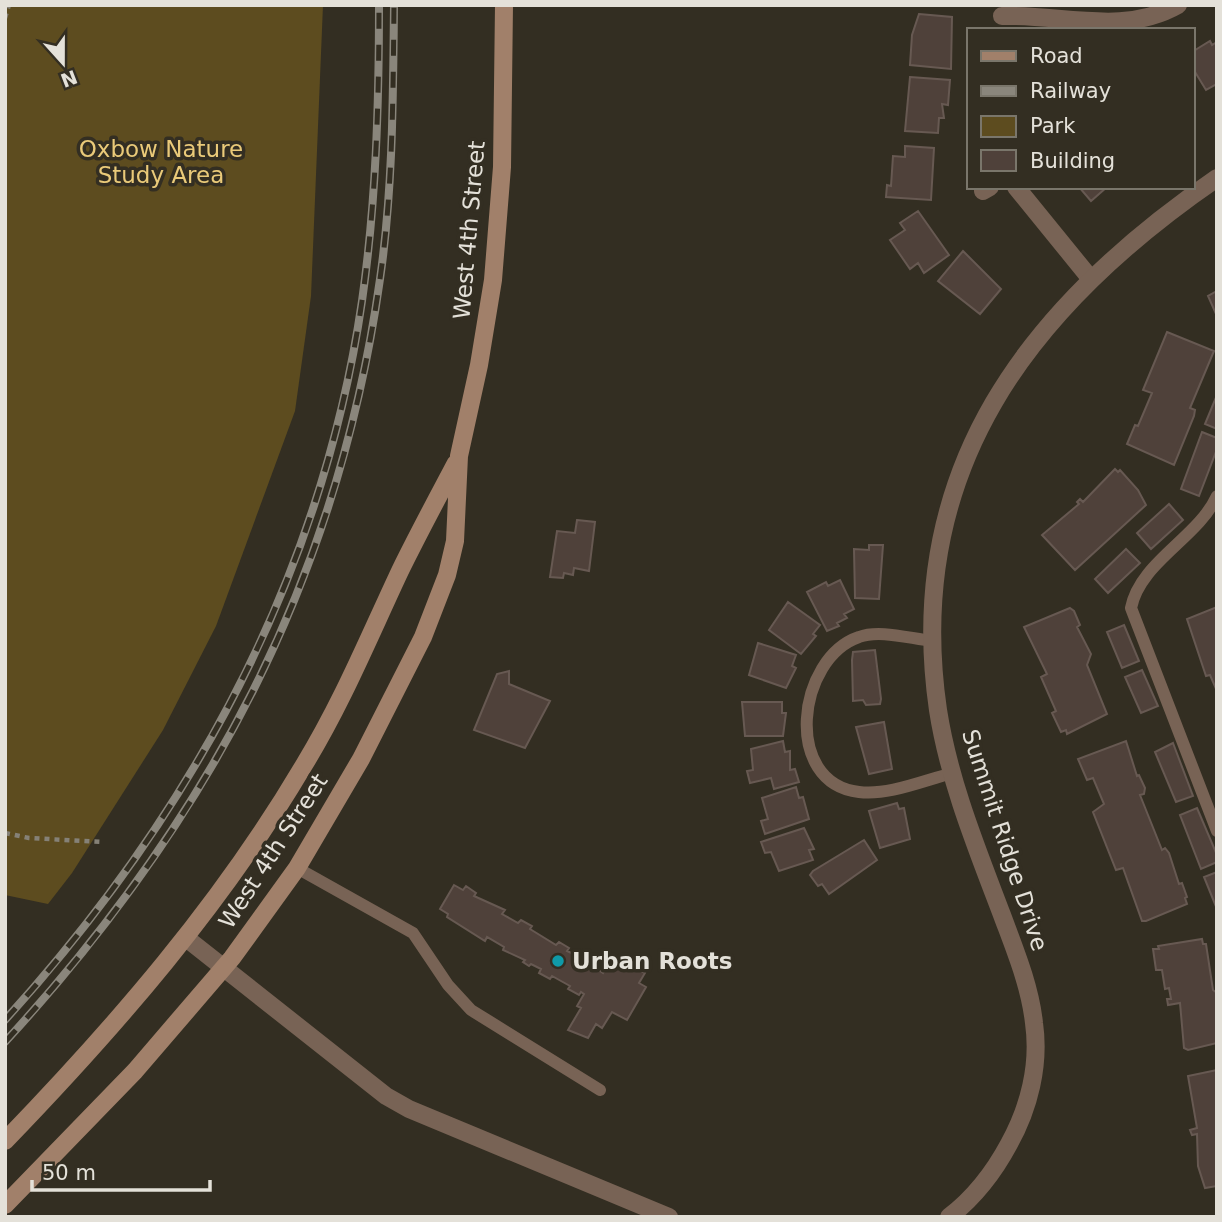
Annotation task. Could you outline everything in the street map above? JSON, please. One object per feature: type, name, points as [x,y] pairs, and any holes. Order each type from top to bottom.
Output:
[{"type":"main road","name":"West 4th Street","points":[[5,1205],[135,1071],[224,968],[297,868],[361,759],[423,637],[447,575],[455,541],[459,456],[479,365],[493,280],[502,167],[503,5]]},
{"type":"main road","name":"West 4th Street","points":[[5,1142],[69,1075],[186,937],[246,856],[305,765],[360,664],[400,571],[459,456]]},
{"type":"street","points":[[1002,17],[1034,15],[1122,23],[1143,20],[1178,5]]},
{"type":"street","name":"Summit Ridge Drive","points":[[949,1217],[980,1189],[1005,1151],[1030,1093],[1035,1061],[1035,1026],[1030,996],[953,773],[938,710],[933,641],[937,574],[944,534],[969,452],[1009,375],[1036,338],[1090,278],[1148,229],[1217,178]]},
{"type":"street","points":[[1017,189],[1042,223],[1090,278]]},
{"type":"street","points":[[186,937],[386,1096],[409,1109],[669,1217]]},
{"type":"lane","points":[[1217,496],[1209,513],[1143,581],[1133,595],[1131,608],[1217,831]]},
{"type":"lane","points":[[933,641],[868,635],[849,642],[837,651],[815,683],[807,708],[809,751],[818,768],[830,780],[846,790],[862,793],[953,773]]},
{"type":"lane","points":[[297,868],[413,933],[459,999],[471,1010],[600,1090]]},
{"type":"path","points":[[5,18],[9,5]]},
{"type":"path","points":[[5,833],[29,838],[103,842]]},
{"type":"green space","name":"Oxbow Nature Study Area","points":[[5,5],[323,5],[311,296],[295,411],[216,626],[163,730],[72,873],[48,904],[5,895]]},
{"type":"building","points":[[919,14],[952,17],[951,69],[910,65],[912,35]]},
{"type":"building","points":[[1210,41],[1212,45],[1217,42],[1217,84],[1206,90],[1194,70],[1194,51]]},
{"type":"building","points":[[910,77],[950,80],[948,105],[942,104],[944,118],[939,118],[938,133],[905,131]]},
{"type":"building","points":[[905,146],[934,148],[931,200],[886,197],[887,185],[891,186],[893,156],[905,157]]},
{"type":"building","points":[[1081,189],[1105,189],[1091,201]]},
{"type":"building","points":[[918,211],[949,255],[924,273],[918,263],[910,269],[890,240],[905,230],[900,223]]},
{"type":"building","points":[[963,251],[1001,289],[980,314],[938,281]]},
{"type":"building","points":[[1217,291],[1217,314],[1216,314],[1208,296]]},
{"type":"building","points":[[1167,332],[1214,351],[1190,408],[1195,410],[1194,416],[1174,465],[1127,444],[1152,393],[1143,390]]},
{"type":"building","points":[[1217,395],[1217,429],[1205,424]]},
{"type":"building","points":[[1202,432],[1217,438],[1217,449],[1199,496],[1181,489]]},
{"type":"building","points":[[1115,469],[1118,472],[1120,470],[1138,490],[1146,505],[1075,570],[1042,535],[1079,504],[1077,502],[1080,499],[1083,502]]},
{"type":"building","points":[[1169,504],[1183,520],[1151,549],[1137,533]]},
{"type":"building","points":[[577,520],[595,522],[589,571],[574,568],[573,575],[564,573],[563,578],[550,577],[557,531],[575,533]]},
{"type":"building","points":[[869,545],[883,545],[879,599],[855,598],[854,549],[869,550]]},
{"type":"building","points":[[1126,549],[1140,563],[1108,593],[1095,579]]},
{"type":"building","points":[[840,580],[854,609],[844,614],[847,618],[837,623],[839,626],[827,631],[807,592],[826,582],[828,586]]},
{"type":"building","points":[[788,602],[820,625],[813,634],[816,636],[801,654],[769,630]]},
{"type":"building","points":[[1217,607],[1217,691],[1210,675],[1206,676],[1187,619]]},
{"type":"building","points":[[1070,608],[1074,611],[1080,625],[1077,627],[1091,654],[1087,665],[1107,714],[1067,734],[1066,730],[1061,732],[1052,713],[1056,711],[1041,677],[1047,674],[1024,627]]},
{"type":"building","points":[[1124,625],[1139,661],[1122,668],[1107,632]]},
{"type":"building","points":[[758,643],[796,655],[792,666],[796,668],[786,688],[749,675]]},
{"type":"building","points":[[875,650],[881,699],[880,704],[866,705],[863,700],[853,701],[853,652]]},
{"type":"building","points":[[1142,670],[1158,706],[1141,713],[1125,677]]},
{"type":"building","points":[[509,671],[509,684],[550,701],[525,748],[474,730],[497,674]]},
{"type":"building","points":[[742,702],[782,702],[782,713],[786,713],[783,736],[745,736]]},
{"type":"building","points":[[884,722],[892,769],[869,774],[856,727]]},
{"type":"building","points":[[783,741],[785,752],[790,751],[790,770],[795,769],[799,782],[774,789],[771,778],[750,783],[747,771],[753,770],[751,749]]},
{"type":"building","points":[[1126,741],[1137,776],[1139,775],[1145,788],[1144,794],[1140,795],[1162,850],[1165,848],[1169,853],[1179,884],[1182,883],[1187,897],[1187,904],[1146,921],[1142,921],[1123,868],[1116,870],[1093,812],[1104,804],[1093,778],[1087,780],[1078,759]]},
{"type":"building","points":[[1173,743],[1193,796],[1176,802],[1155,752]]},
{"type":"building","points":[[796,787],[799,798],[803,797],[809,819],[765,834],[761,821],[768,819],[762,798]]},
{"type":"building","points":[[897,803],[899,809],[904,808],[910,839],[880,848],[869,811]]},
{"type":"building","points":[[1197,808],[1217,855],[1217,862],[1201,869],[1180,815]]},
{"type":"building","points":[[804,828],[814,849],[809,850],[813,860],[779,871],[771,852],[765,853],[761,842]]},
{"type":"building","points":[[864,840],[877,860],[829,894],[822,884],[818,886],[810,875],[813,871]]},
{"type":"building","points":[[1217,872],[1217,909],[1204,877]]},
{"type":"building","name":"Urban Roots","points":[[454,885],[463,890],[466,886],[476,893],[474,896],[505,910],[502,914],[518,923],[521,920],[532,926],[530,929],[556,945],[559,942],[569,948],[567,951],[598,965],[596,968],[603,973],[608,964],[616,964],[618,959],[645,973],[639,983],[646,987],[627,1020],[612,1012],[602,1028],[596,1024],[588,1038],[568,1030],[581,1008],[577,1006],[584,994],[581,992],[579,995],[568,989],[570,986],[552,976],[550,979],[539,973],[541,969],[531,964],[529,966],[523,962],[525,960],[503,950],[504,947],[487,937],[485,941],[447,917],[448,914],[440,909]]},
{"type":"building","points":[[1202,939],[1203,944],[1206,944],[1213,990],[1217,993],[1217,1043],[1188,1050],[1184,1048],[1180,1003],[1168,1005],[1167,999],[1171,999],[1169,988],[1165,989],[1162,970],[1156,970],[1153,949]]},
{"type":"building","points":[[1217,1070],[1217,1186],[1205,1188],[1198,1166],[1197,1134],[1192,1135],[1190,1130],[1197,1128],[1188,1076]]},
{"type":"railway","points":[[5,1020],[72,942],[134,860],[189,775],[238,687],[281,596],[316,501],[343,403],[362,301],[376,153],[379,5]]},
{"type":"railway","points":[[5,1042],[78,958],[144,871],[202,782],[253,690],[297,594],[332,494],[360,389],[380,279],[390,177],[394,5]]},
{"type":"place","name":"Urban Roots","points":[[558,961]]}]
